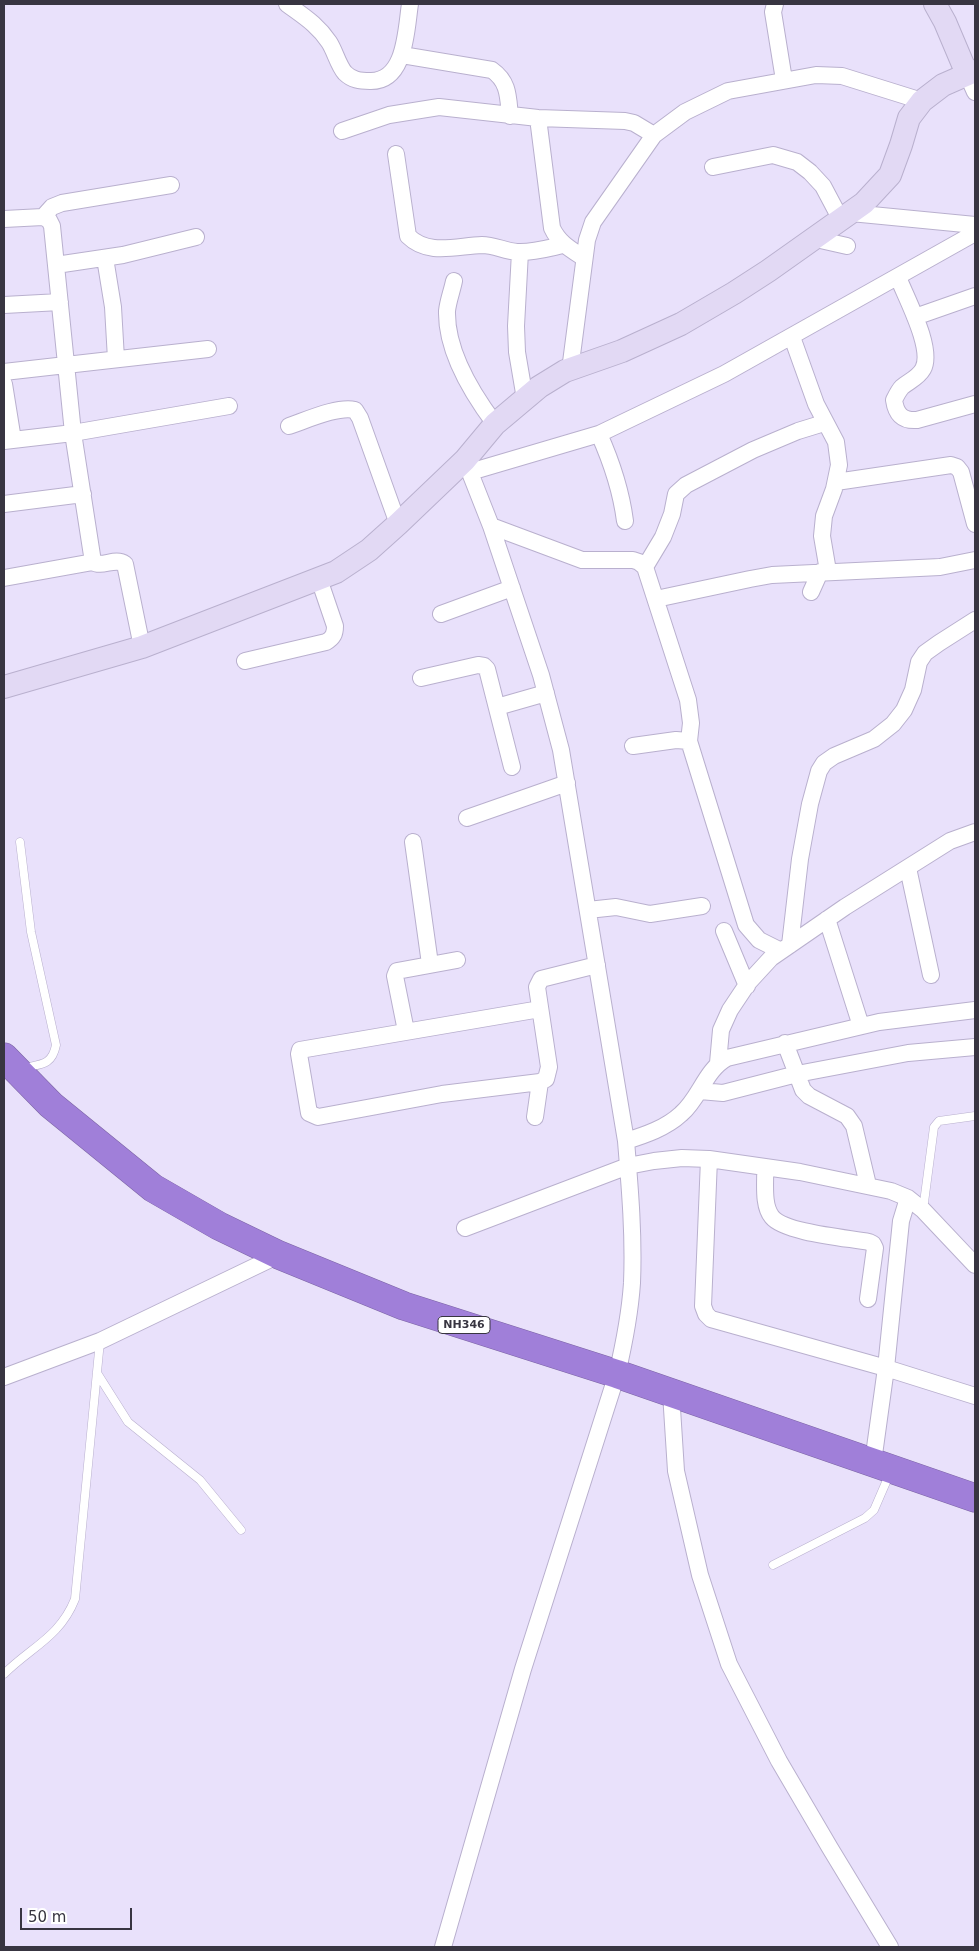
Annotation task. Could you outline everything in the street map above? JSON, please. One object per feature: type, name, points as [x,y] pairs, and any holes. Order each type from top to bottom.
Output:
[{"type":"highway","name":"NH346","points":[[11,1063],[51,1105],[153,1188],[219,1226],[279,1255],[404,1306],[617,1374],[975,1498]]},
{"type":"main road","points":[[4,687],[142,647],[336,572],[353,562],[467,466],[494,424],[539,387],[564,371],[622,351],[681,324],[734,293],[816,239],[864,203],[890,175],[909,118],[922,101],[942,85],[972,79],[935,4]]},
{"type":"street","points":[[287,4],[315,24],[330,43],[345,73],[356,80],[373,81],[388,75],[397,66],[402,56],[410,4]]},
{"type":"street","points":[[774,4],[784,80]]},
{"type":"street","points":[[402,56],[492,70],[501,76],[506,85],[510,116]]},
{"type":"street","points":[[570,370],[584,258],[593,222],[654,135],[685,112],[728,92],[816,75],[842,76],[922,101]]},
{"type":"street","points":[[342,130],[389,114],[422,108],[447,108],[510,116],[625,121],[634,123],[654,135]]},
{"type":"street","points":[[538,118],[552,228],[556,238],[563,245],[584,258]]},
{"type":"street","points":[[396,154],[408,236],[415,243],[425,248],[437,249],[484,245],[506,251],[520,252],[563,245]]},
{"type":"street","points":[[713,167],[773,155],[797,162],[810,172],[846,216],[975,225]]},
{"type":"street","points":[[43,218],[52,207],[62,203],[171,185]]},
{"type":"street","points":[[4,219],[43,218],[49,220],[52,226],[73,433],[93,562]]},
{"type":"street","points":[[443,1947],[523,1668],[617,1374],[623,1350],[632,1284],[631,1202],[626,1141],[561,750],[546,693],[512,588],[491,526],[467,466],[599,434],[724,374],[975,233]]},
{"type":"street","points":[[56,265],[105,258],[196,237]]},
{"type":"street","points":[[816,239],[847,246]]},
{"type":"street","points":[[520,252],[516,326],[517,352],[525,398]]},
{"type":"street","points":[[105,258],[113,307],[116,359]]},
{"type":"street","points":[[898,277],[924,343],[926,359],[920,374],[902,387],[894,400],[896,411],[901,418],[909,421],[975,404]]},
{"type":"street","points":[[454,281],[447,309],[448,328],[453,349],[468,382],[494,424]]},
{"type":"street","points":[[914,317],[975,296]]},
{"type":"street","points":[[4,305],[60,302]]},
{"type":"street","points":[[792,337],[816,404],[836,442],[839,465],[836,482],[824,516],[822,536],[824,572],[811,592]]},
{"type":"street","points":[[4,372],[208,349]]},
{"type":"street","points":[[4,384],[8,441],[73,433],[229,406]]},
{"type":"street","points":[[289,426],[338,411],[355,410],[360,418],[398,524]]},
{"type":"street","points":[[645,566],[663,537],[672,514],[676,494],[686,485],[752,450],[824,422]]},
{"type":"street","points":[[599,434],[612,461],[621,491],[625,521]]},
{"type":"street","points":[[836,482],[951,466],[957,467],[961,472],[975,524]]},
{"type":"street","points":[[4,504],[83,494]]},
{"type":"street","points":[[491,526],[582,560],[633,560],[645,566],[688,700],[692,723],[689,741],[746,926],[759,940],[786,948]]},
{"type":"street","points":[[656,599],[750,579],[824,572],[940,567],[975,560]]},
{"type":"street","points":[[4,578],[93,562],[97,564],[120,561],[125,564],[142,647]]},
{"type":"street","points":[[245,661],[326,642],[332,638],[335,633],[335,626],[319,579]]},
{"type":"street","points":[[441,614],[512,588]]},
{"type":"street","points":[[786,948],[810,804],[819,771],[824,763],[834,756],[874,739],[893,724],[914,690],[918,662],[925,653],[938,642],[975,620]]},
{"type":"street","points":[[421,678],[478,665],[484,666],[487,669],[512,767]]},
{"type":"street","points":[[497,708],[546,693]]},
{"type":"street","points":[[633,746],[676,740],[689,741]]},
{"type":"street","points":[[467,818],[567,783]]},
{"type":"street","points":[[626,1141],[656,1131],[681,1114],[700,1091],[718,1063],[721,1030],[730,1010],[746,986],[771,958],[827,919],[950,841],[975,832]]},
{"type":"street","points":[[413,842],[430,964]]},
{"type":"street","points":[[908,868],[931,975]]},
{"type":"street","points":[[588,910],[616,907],[650,914],[702,906]]},
{"type":"street","points":[[827,919],[861,1026]]},
{"type":"street","points":[[724,931],[746,986]]},
{"type":"street","points":[[406,1031],[395,973],[398,970],[457,960]]},
{"type":"street","points":[[540,1009],[300,1050],[299,1054],[309,1113],[318,1117],[442,1094],[540,1082],[546,1079],[549,1067],[537,987],[541,979],[597,965]]},
{"type":"street","points":[[718,1063],[734,1056],[861,1026],[975,1010]]},
{"type":"street","points":[[785,1044],[803,1090],[809,1096],[847,1116],[854,1126],[868,1185]]},
{"type":"street","points":[[700,1091],[723,1092],[796,1074],[908,1053],[975,1047]]},
{"type":"street","points":[[534,1118],[540,1082]]},
{"type":"street","points":[[464,1228],[628,1166],[672,1159],[709,1159],[868,1185],[900,1194],[922,1210],[975,1265]]},
{"type":"street","points":[[709,1159],[703,1306],[706,1314],[711,1319],[886,1368],[975,1396]]},
{"type":"street","points":[[765,1167],[767,1208],[772,1217],[781,1224],[817,1234],[873,1244],[875,1248],[868,1299]]},
{"type":"street","points":[[882,1465],[886,1368],[901,1221],[908,1198]]},
{"type":"street","points":[[4,1377],[100,1341],[279,1255]]},
{"type":"street","points":[[671,1393],[676,1471],[700,1575],[729,1664],[779,1761],[890,1947]]},
{"type":"lane","points":[[11,1063],[48,1063],[54,1055],[56,1045],[31,932],[20,842]]},
{"type":"lane","points":[[922,1210],[934,1127],[939,1121],[975,1116]]},
{"type":"lane","points":[[4,1674],[58,1628],[68,1616],[75,1599],[100,1341]]},
{"type":"lane","points":[[96,1373],[128,1422],[200,1480],[241,1530]]},
{"type":"lane","points":[[773,1565],[865,1518],[874,1510],[882,1465]]}]
